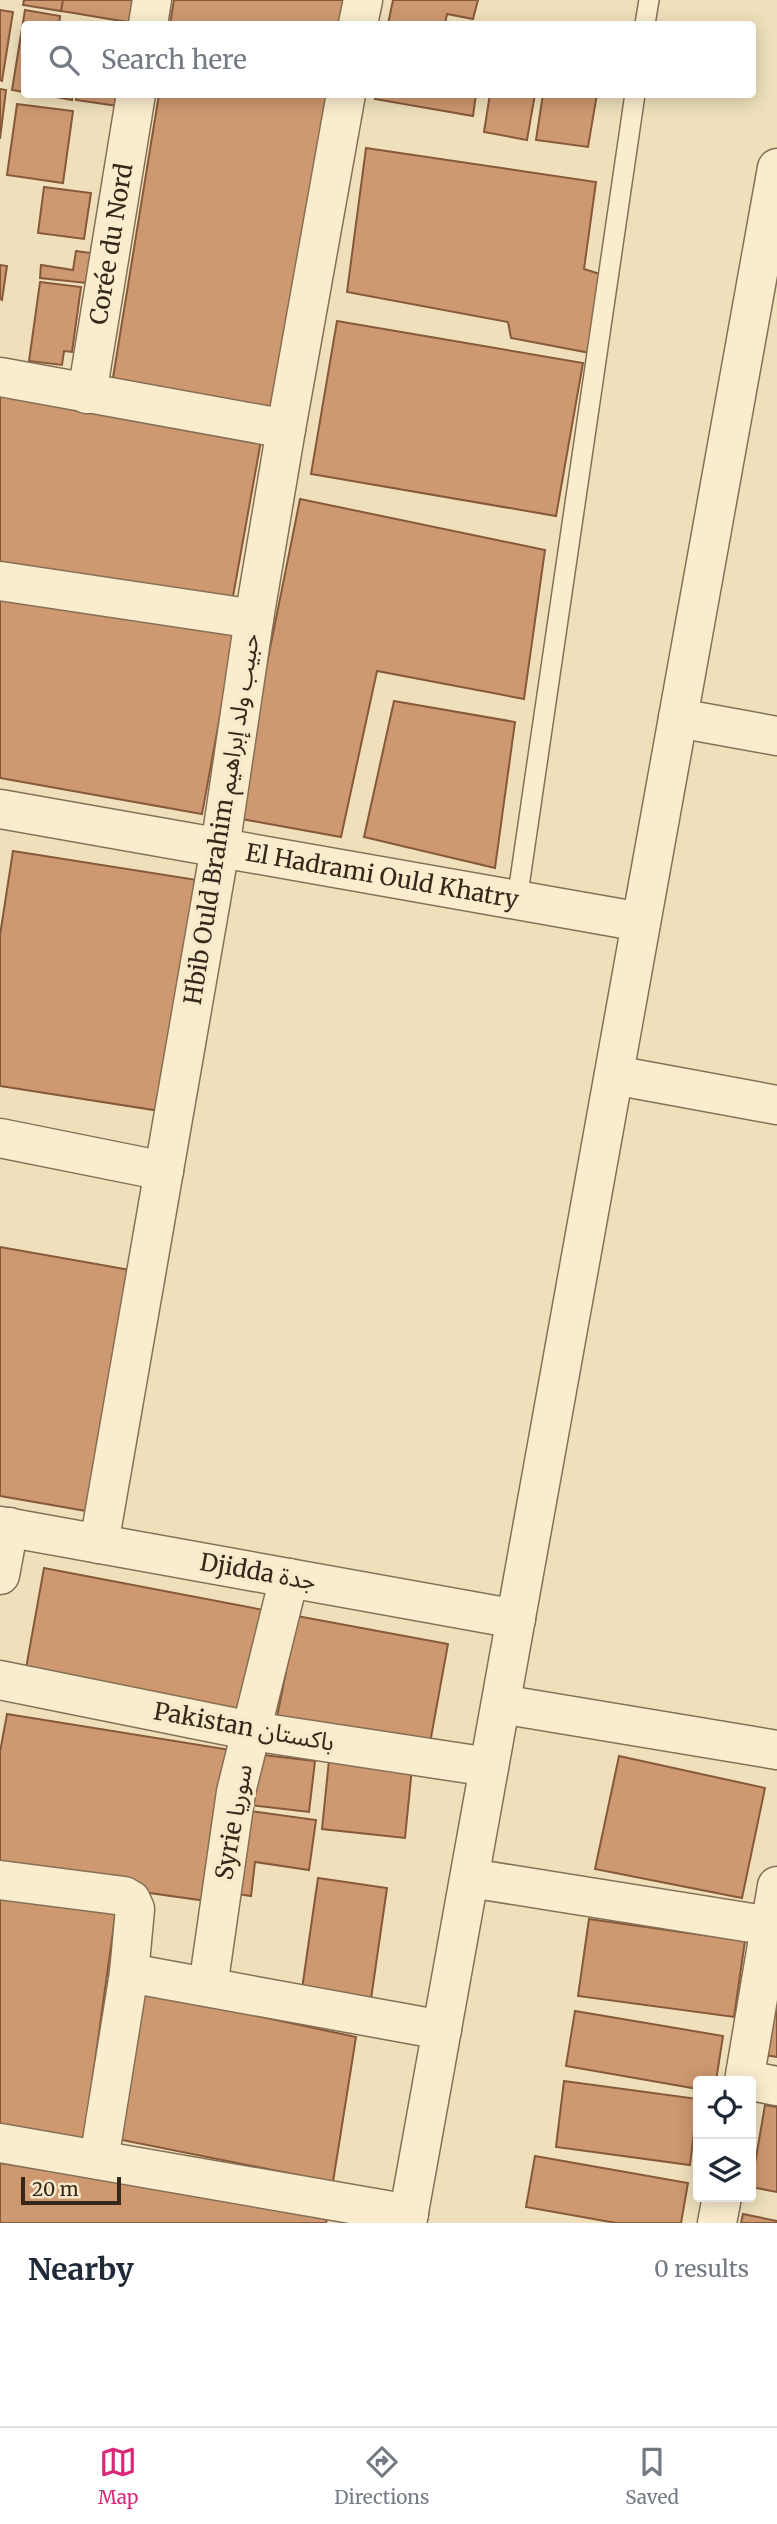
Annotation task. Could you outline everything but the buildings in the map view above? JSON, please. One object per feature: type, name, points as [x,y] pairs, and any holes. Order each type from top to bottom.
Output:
[{"type":"street","points":[[148,21],[152,0]]},
{"type":"street","points":[[359,21],[363,0]]},
{"type":"street","name":"Corée du Nord","points":[[88,394],[135,98]]},
{"type":"street","name":"Hbib Ould Brahim حبيب ولد إبراهيم","points":[[99,1544],[220,848],[286,429],[345,98]]},
{"type":"street","points":[[0,2143],[408,2218],[777,168]]},
{"type":"street","points":[[0,377],[286,429]]},
{"type":"street","points":[[0,581],[254,619]]},
{"type":"street","points":[[678,718],[777,736]]},
{"type":"street","name":"El Hadrami Ould Khatry","points":[[0,809],[641,922]]},
{"type":"street","points":[[614,1075],[777,1105]]},
{"type":"street","points":[[0,1138],[164,1171]]},
{"type":"street","points":[[0,1575],[4,1527]]},
{"type":"street","name":"Djidda جدة","points":[[4,1527],[516,1619]]},
{"type":"street","name":"Syrie سوريا","points":[[208,1987],[236,1792],[289,1578]]},
{"type":"street","name":"Pakistan باكستان","points":[[0,1680],[252,1731],[489,1767]]},
{"type":"street","points":[[501,1704],[777,1750]]},
{"type":"street","points":[[470,1878],[774,1927]]},
{"type":"street","points":[[0,1880],[124,1896],[131,1900],[134,1917],[129,1973],[99,2160]]},
{"type":"street","points":[[745,2076],[774,1927],[777,1886]]},
{"type":"street","points":[[129,1973],[442,2031]]},
{"type":"street","points":[[756,2082],[777,2086]]},
{"type":"street","points":[[717,2223],[721,2202]]},
{"type":"lane","points":[[646,21],[649,0]]},
{"type":"lane","points":[[517,900],[634,98]]}]
